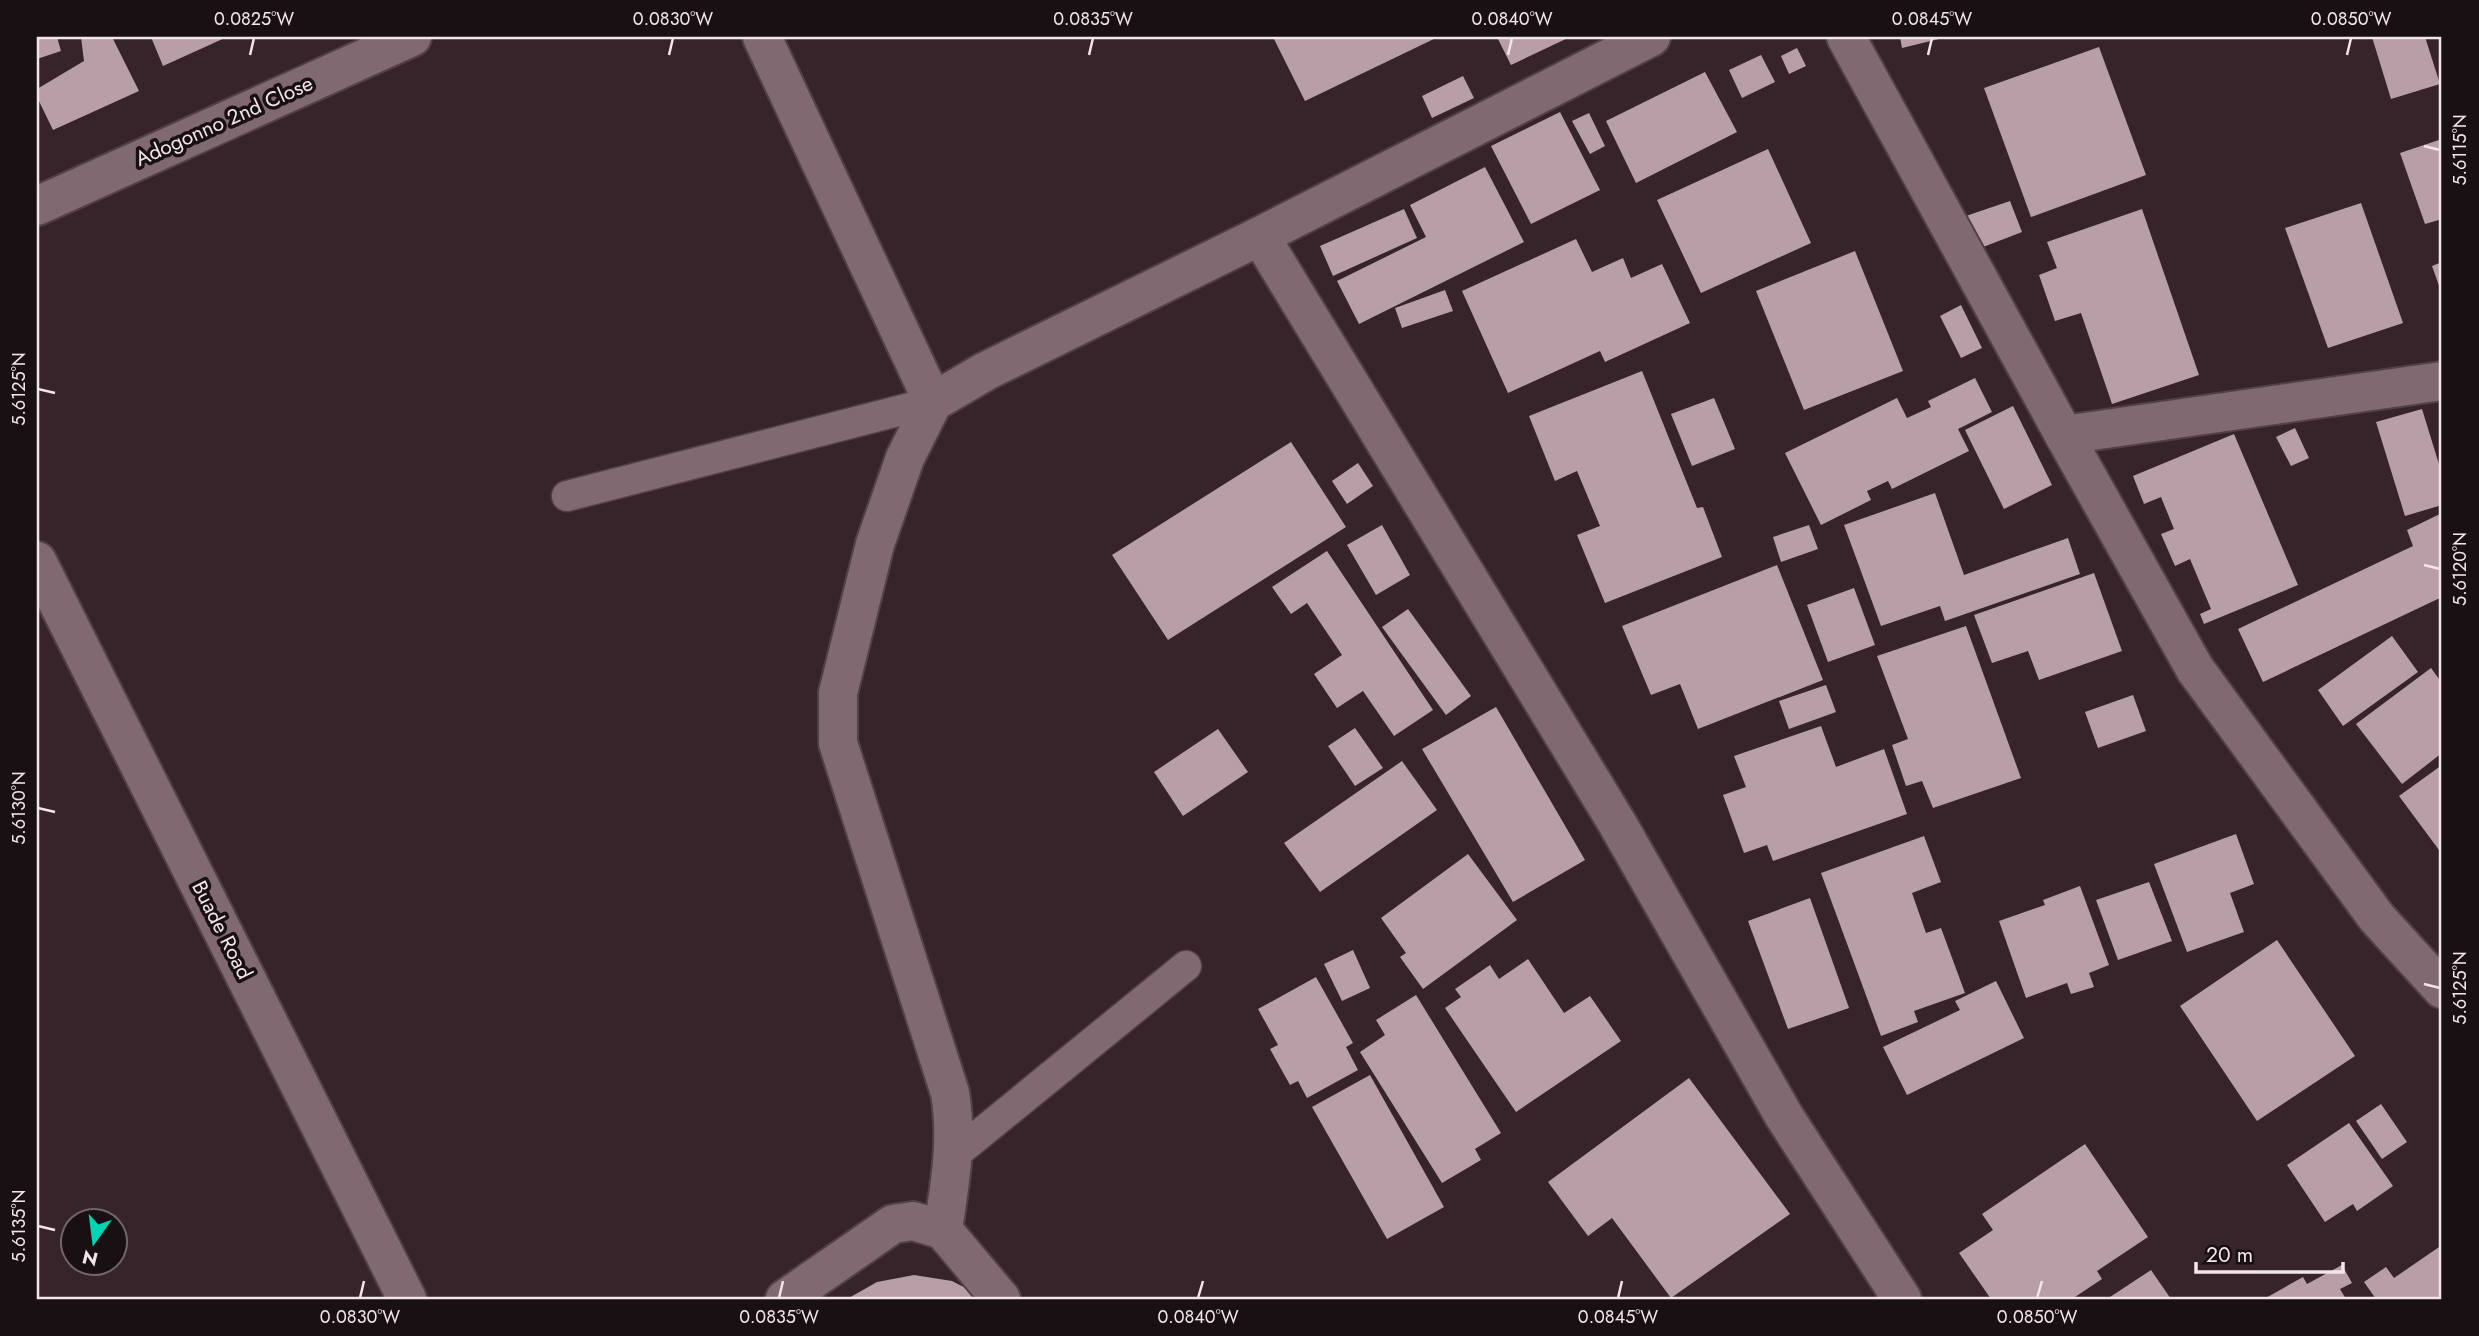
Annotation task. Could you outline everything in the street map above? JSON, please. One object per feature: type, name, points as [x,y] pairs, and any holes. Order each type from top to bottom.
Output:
[{"type":"street","name":"Adogonno 2nd Close","points":[[37,205],[412,37]]},
{"type":"street","points":[[762,37],[933,402]]},
{"type":"street","points":[[1846,37],[2195,669],[2377,918],[2442,989]]},
{"type":"street","points":[[943,1230],[955,1123],[950,1093],[838,743],[838,693],[875,544],[905,458],[933,402],[986,372],[1260,236],[1634,40]]},
{"type":"street","points":[[1260,236],[1617,823],[1784,1116],[1902,1299]]},
{"type":"street","points":[[2064,435],[2442,381]]},
{"type":"street","name":"Buade Road","points":[[37,561],[407,1299]]},
{"type":"street","points":[[785,1299],[893,1224],[913,1221],[943,1230],[1001,1299]]},
{"type":"lane","points":[[567,496],[933,402]]},
{"type":"lane","points":[[953,1156],[1186,966]]},
{"type":"building","points":[[37,37],[57,37],[61,51],[37,59]]},
{"type":"building","points":[[81,37],[112,37],[139,91],[53,130],[37,97],[37,89],[84,61]]},
{"type":"building","points":[[151,37],[227,37],[163,66]]},
{"type":"building","points":[[1273,37],[1438,37],[1305,101]]},
{"type":"building","points":[[1497,37],[1570,37],[1511,65]]},
{"type":"building","points":[[1900,37],[1942,37],[1943,38],[1902,48]]},
{"type":"building","points":[[2372,37],[2425,37],[2440,84],[2391,99]]},
{"type":"building","points":[[2099,47],[2146,175],[2031,217],[1984,88]]},
{"type":"building","points":[[1797,48],[1806,66],[1789,74],[1781,56]]},
{"type":"building","points":[[1761,55],[1775,82],[1742,98],[1729,70]]},
{"type":"building","points":[[1705,72],[1737,132],[1636,183],[1606,121]]},
{"type":"building","points":[[1463,76],[1474,98],[1432,118],[1422,96]]},
{"type":"building","points":[[1560,112],[1600,190],[1531,224],[1491,146]]},
{"type":"building","points":[[1589,113],[1605,146],[1590,154],[1572,121]]},
{"type":"building","points":[[2442,139],[2442,219],[2425,224],[2400,153]]},
{"type":"building","points":[[1768,149],[1811,243],[1701,293],[1657,200]]},
{"type":"building","points":[[1485,167],[1524,242],[1359,324],[1337,281],[1426,237],[1410,205]]},
{"type":"building","points":[[2010,201],[2022,232],[1978,249],[1966,216]]},
{"type":"building","points":[[2361,203],[2403,323],[2328,348],[2285,228]]},
{"type":"building","points":[[1404,209],[1417,238],[1333,276],[1320,246]]},
{"type":"building","points":[[2142,209],[2199,375],[2112,404],[2081,313],[2055,321],[2039,275],[2057,268],[2047,242]]},
{"type":"building","points":[[1576,239],[1592,272],[1623,258],[1631,278],[1662,264],[1690,323],[1605,362],[1600,351],[1508,393],[1462,291]]},
{"type":"building","points":[[1855,251],[1903,371],[1804,410],[1756,291]]},
{"type":"building","points":[[2442,262],[2442,294],[2432,266]]},
{"type":"building","points":[[1445,290],[1453,311],[1402,328],[1395,308]]},
{"type":"building","points":[[1961,305],[1982,348],[1961,358],[1940,316]]},
{"type":"building","points":[[1642,371],[1697,508],[1703,507],[1722,557],[1605,603],[1577,535],[1600,526],[1577,471],[1555,481],[1529,416]]},
{"type":"building","points":[[1975,378],[1992,412],[1958,429],[1969,451],[1892,489],[1888,481],[1867,491],[1871,500],[1821,525],[1785,453],[1897,398],[1907,418],[1931,407],[1928,401]]},
{"type":"building","points":[[1714,398],[1735,449],[1692,466],[1671,414]]},
{"type":"building","points":[[2013,406],[2052,485],[2004,509],[1965,430]]},
{"type":"building","points":[[2422,409],[2442,474],[2442,505],[2405,516],[2376,422]]},
{"type":"building","points":[[2295,428],[2309,458],[2291,466],[2276,437]]},
{"type":"building","points":[[2234,434],[2298,585],[2204,624],[2200,614],[2211,609],[2190,559],[2175,566],[2161,534],[2174,529],[2161,497],[2144,504],[2133,476]]},
{"type":"building","points":[[1291,442],[1346,527],[1168,640],[1112,555]]},
{"type":"building","points":[[1358,463],[1373,486],[1347,504],[1332,481]]},
{"type":"building","points":[[1935,493],[1964,575],[2068,538],[2080,574],[1945,621],[1940,606],[1881,626],[1844,525]]},
{"type":"building","points":[[2442,513],[2442,597],[2263,682],[2238,629],[2413,546],[2407,530]]},
{"type":"building","points":[[1382,525],[1410,575],[1376,595],[1347,545]]},
{"type":"building","points":[[1809,525],[1818,549],[1781,562],[1773,537]]},
{"type":"building","points":[[1327,551],[1433,710],[1394,736],[1363,691],[1337,708],[1314,674],[1342,655],[1307,603],[1291,614],[1272,587]]},
{"type":"building","points":[[1777,565],[1823,680],[1698,729],[1680,684],[1651,695],[1622,626]]},
{"type":"building","points":[[2094,573],[2122,651],[2039,680],[2028,651],[1992,663],[1974,615]]},
{"type":"building","points":[[1854,588],[1875,645],[1828,662],[1807,605]]},
{"type":"building","points":[[1408,609],[1471,696],[1446,715],[1382,627]]},
{"type":"building","points":[[1966,626],[2021,778],[1933,808],[1922,781],[1906,786],[1892,745],[1908,739],[1877,656]]},
{"type":"building","points":[[2392,636],[2418,672],[2343,726],[2318,690]]},
{"type":"building","points":[[2431,668],[2442,683],[2442,753],[2402,784],[2356,724]]},
{"type":"building","points":[[1826,685],[1836,712],[1789,729],[1779,701]]},
{"type":"building","points":[[2133,695],[2146,731],[2098,748],[2085,712]]},
{"type":"building","points":[[1496,707],[1585,860],[1513,902],[1422,749]]},
{"type":"building","points":[[1821,726],[1836,767],[1884,749],[1907,814],[1773,861],[1767,845],[1744,853],[1723,795],[1746,787],[1734,756]]},
{"type":"building","points":[[1355,728],[1383,768],[1355,786],[1328,746]]},
{"type":"building","points":[[1218,729],[1248,772],[1183,816],[1154,772]]},
{"type":"building","points":[[1402,761],[1437,810],[1320,892],[1284,843]]},
{"type":"building","points":[[2442,765],[2442,848],[2439,850],[2399,796]]},
{"type":"building","points":[[2236,834],[2254,884],[2230,893],[2244,932],[2187,952],[2154,864]]},
{"type":"building","points":[[1924,836],[1941,882],[1912,893],[1926,933],[1941,928],[1965,993],[1914,1011],[1918,1022],[1881,1036],[1821,873]]},
{"type":"building","points":[[1468,854],[1517,920],[1423,989],[1400,957],[1406,953],[1381,918]]},
{"type":"building","points":[[2149,882],[2172,941],[2118,960],[2096,900]]},
{"type":"building","points":[[2080,886],[2109,965],[2089,973],[2094,987],[2071,994],[2067,983],[2026,998],[1999,921],[2045,905],[2043,900]]},
{"type":"building","points":[[1810,898],[1849,1008],[1788,1029],[1748,921]]},
{"type":"building","points":[[2277,940],[2355,1056],[2257,1121],[2180,1006]]},
{"type":"building","points":[[1353,950],[1370,988],[1342,1001],[1324,964]]},
{"type":"building","points":[[1528,959],[1564,1013],[1590,996],[1621,1041],[1516,1112],[1445,1008],[1461,997],[1455,989],[1490,965],[1499,979]]},
{"type":"building","points":[[1316,977],[1353,1043],[1346,1047],[1358,1070],[1307,1098],[1298,1081],[1290,1085],[1270,1049],[1278,1045],[1258,1009]]},
{"type":"building","points":[[1996,981],[2024,1038],[1907,1095],[1883,1047],[1960,1010],[1955,1001]]},
{"type":"building","points":[[1416,995],[1501,1133],[1475,1149],[1481,1160],[1442,1183],[1360,1052],[1385,1035],[1376,1020]]},
{"type":"building","points":[[1370,1075],[1444,1207],[1387,1239],[1312,1107]]},
{"type":"building","points":[[1689,1078],[1790,1214],[1671,1298],[1612,1218],[1588,1236],[1548,1182]]},
{"type":"building","points":[[2381,1104],[2407,1142],[2382,1159],[2356,1121]]},
{"type":"building","points":[[2349,1123],[2393,1186],[2357,1211],[2353,1204],[2325,1222],[2287,1165]]},
{"type":"building","points":[[2085,1144],[2148,1237],[2097,1271],[2102,1279],[2072,1299],[1991,1299],[1959,1253],[1993,1230],[1982,1214]]},
{"type":"building","points":[[2442,1245],[2442,1299],[2376,1299],[2364,1282],[2386,1267],[2394,1278]]},
{"type":"building","points":[[2342,1265],[2352,1283],[2340,1289],[2346,1299],[2264,1299],[2303,1277],[2307,1284]]},
{"type":"building","points":[[2151,1270],[2171,1299],[2107,1299]]},
{"type":"building","points":[[914,1275],[952,1281],[987,1299],[847,1299],[877,1282]]}]
